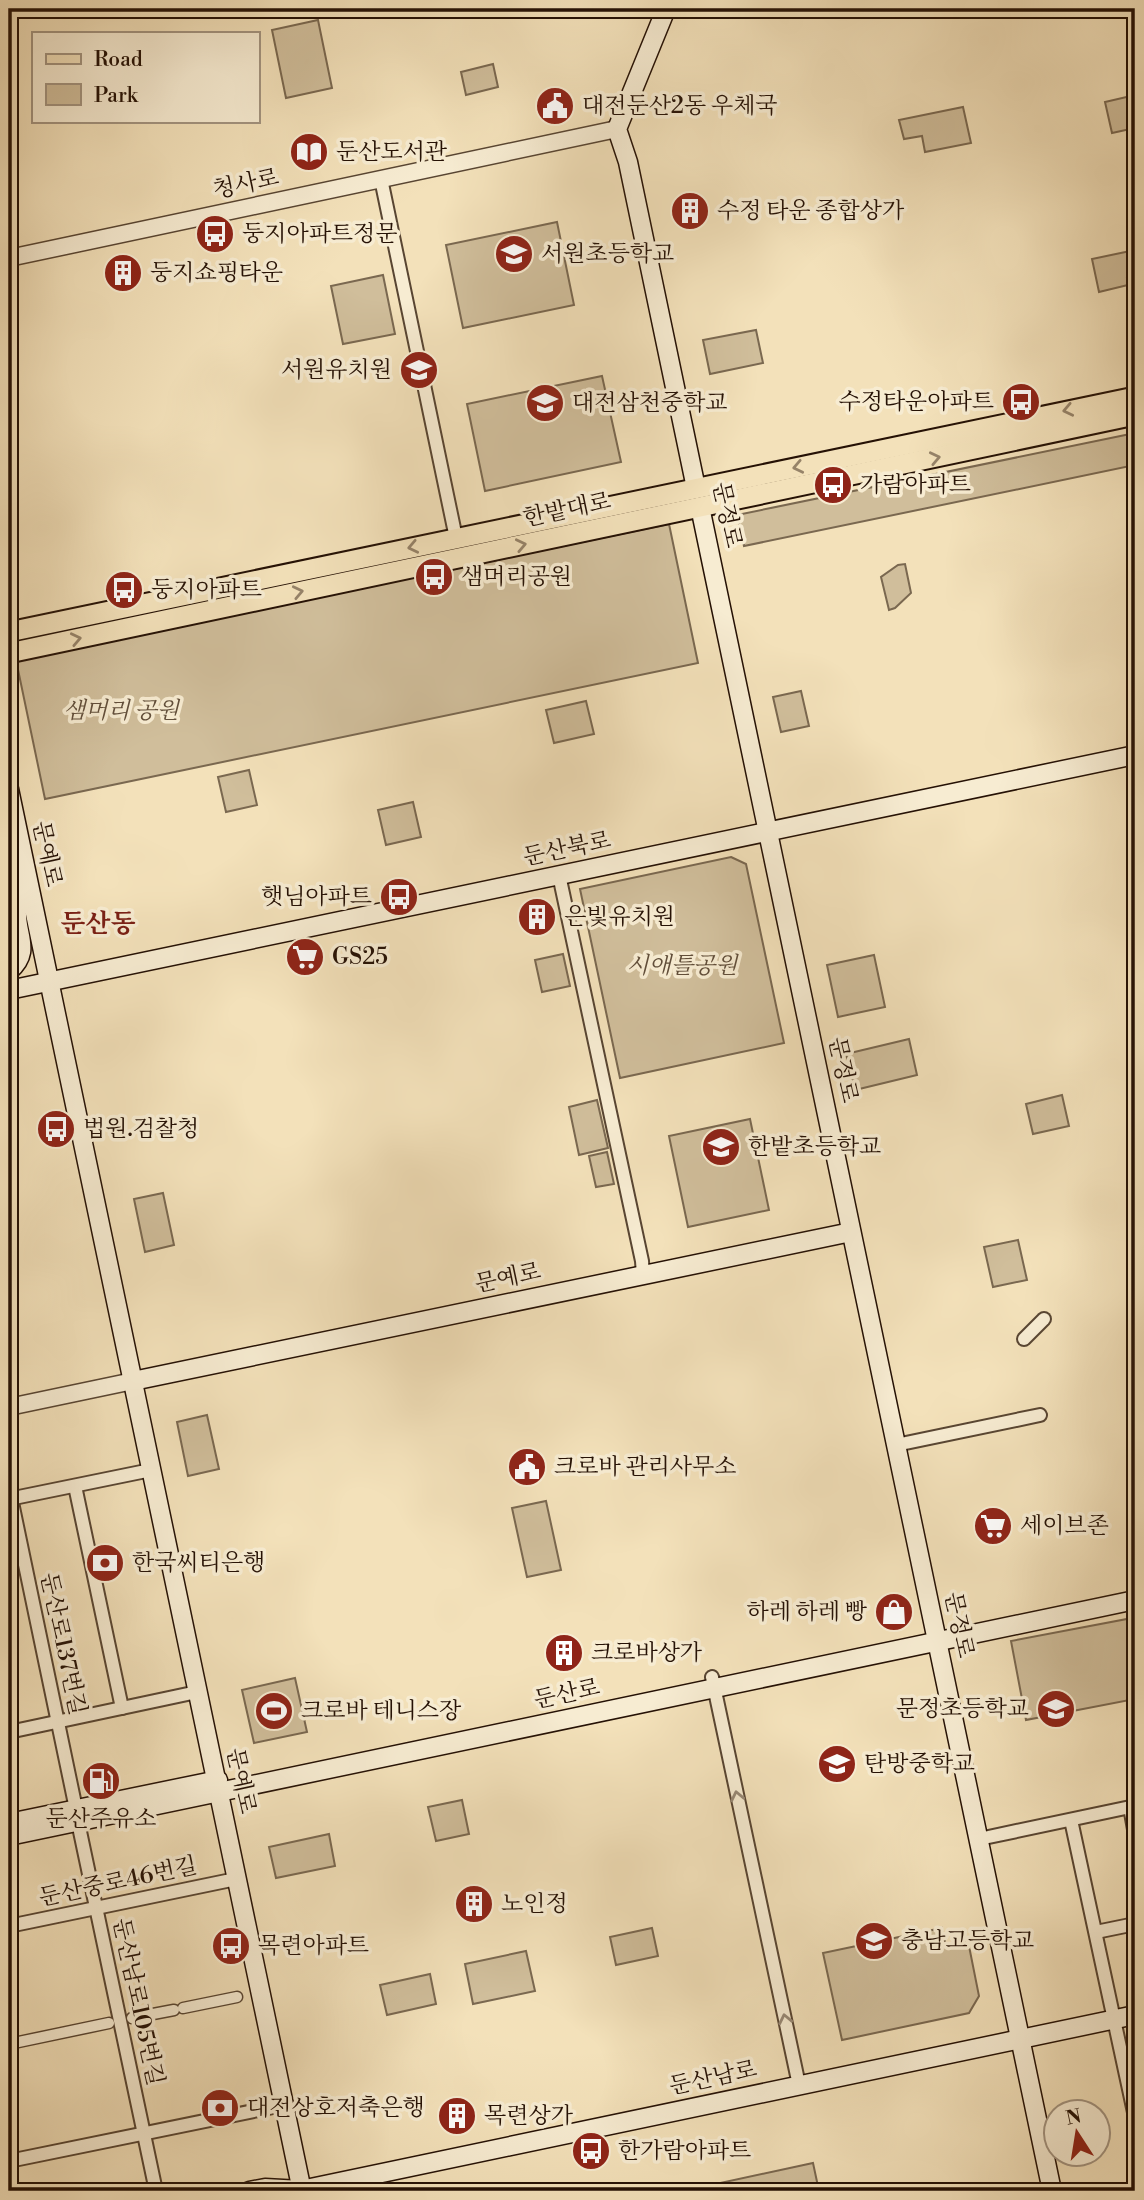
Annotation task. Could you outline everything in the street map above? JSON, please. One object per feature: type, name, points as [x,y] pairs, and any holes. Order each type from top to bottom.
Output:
[{"type":"main road","points":[[617,129],[666,9]]},
{"type":"main road","name":"문정로","points":[[617,129],[628,162],[696,488]]},
{"type":"main road","name":"한밭대로","points":[[9,632],[1135,397]]},
{"type":"main road","name":"한밭대로","points":[[9,653],[1135,415]]},
{"type":"main road","name":"문정로","points":[[700,507],[1052,2191]]},
{"type":"main road","points":[[9,618],[36,614],[51,623]]},
{"type":"main road","name":"둔산북로","points":[[9,990],[1135,755]]},
{"type":"main road","name":"문예로","points":[[9,789],[300,2191]]},
{"type":"main road","points":[[9,971],[20,956],[22,946],[16,914],[26,872]]},
{"type":"main road","name":"문예로","points":[[133,1381],[851,1232]]},
{"type":"main road","name":"둔산로","points":[[936,1636],[1135,1589]]},
{"type":"main road","name":"둔산로","points":[[9,1836],[77,1815],[217,1785],[936,1636],[1135,1600]]},
{"type":"main road","name":"둔산로","points":[[9,1823],[77,1815]]},
{"type":"main road","name":"둔산남로","points":[[249,2191],[265,2188],[300,2191],[1135,2015]]},
{"type":"street","name":"청사로","points":[[9,258],[617,129]]},
{"type":"street","points":[[381,179],[456,538]]},
{"type":"street","name":"문정로","points":[[696,488],[700,507]]},
{"type":"street","points":[[559,875],[643,1275]]},
{"type":"street","points":[[1024,1339],[1044,1318]]},
{"type":"street","points":[[9,1407],[133,1381]]},
{"type":"street","points":[[896,1445],[1040,1415]]},
{"type":"street","points":[[10,1496],[151,1470]]},
{"type":"street","points":[[75,1486],[122,1708]]},
{"type":"street","name":"둔산로137번길","points":[[10,1496],[77,1815]]},
{"type":"street","points":[[713,1682],[799,2085]]},
{"type":"street","points":[[9,1732],[197,1692]]},
{"type":"street","points":[[979,1839],[1133,1807],[1135,1835]]},
{"type":"street","name":"둔산남로105번길","points":[[77,1815],[156,2191]]},
{"type":"street","points":[[1071,1820],[1133,2096],[1135,2117]]},
{"type":"street","name":"둔산중로46번길","points":[[9,1926],[236,1879]]},
{"type":"street","points":[[1096,1932],[1135,1924]]},
{"type":"street","points":[[132,2018],[237,1997]]},
{"type":"street","points":[[9,2044],[108,2023]]},
{"type":"street","points":[[9,2161],[283,2105]]},
{"type":"green space","points":[[318,20],[332,88],[286,98],[272,30]]},
{"type":"green space","points":[[493,64],[498,87],[466,95],[461,72]]},
{"type":"green space","points":[[1135,95],[1135,128],[1112,133],[1105,102]]},
{"type":"green space","points":[[963,107],[971,143],[925,152],[922,136],[904,139],[899,120]]},
{"type":"green space","points":[[557,222],[574,305],[463,328],[446,245]]},
{"type":"green space","points":[[1135,250],[1135,276],[1127,278],[1128,285],[1099,292],[1092,259]]},
{"type":"green space","points":[[383,275],[395,334],[343,344],[331,286]]},
{"type":"green space","points":[[756,330],[763,363],[710,374],[703,340]]},
{"type":"green space","points":[[602,376],[621,462],[485,491],[467,404]]},
{"type":"green space","points":[[1135,433],[1135,465],[744,546],[737,515]]},
{"type":"green space","name":"샘머리 공원","points":[[669,524],[698,663],[45,799],[16,660]]},
{"type":"green space","points":[[905,564],[911,593],[889,610],[881,577],[898,565]]},
{"type":"green space","points":[[801,691],[809,726],[781,732],[773,697]]},
{"type":"green space","points":[[586,701],[594,734],[554,743],[546,710]]},
{"type":"green space","points":[[249,770],[257,805],[226,812],[218,777]]},
{"type":"green space","points":[[413,802],[421,837],[386,845],[378,810]]},
{"type":"green space","name":"시애틀공원","points":[[731,857],[746,864],[784,1043],[620,1078],[580,889]]},
{"type":"green space","points":[[563,954],[570,986],[542,992],[535,960]]},
{"type":"green space","points":[[874,955],[885,1007],[838,1017],[827,965]]},
{"type":"green space","points":[[909,1039],[917,1075],[855,1090],[846,1054]]},
{"type":"green space","points":[[1062,1095],[1069,1126],[1033,1134],[1026,1104]]},
{"type":"green space","points":[[597,1100],[608,1148],[579,1155],[569,1107]]},
{"type":"green space","points":[[750,1119],[769,1210],[688,1227],[669,1136]]},
{"type":"green space","points":[[607,1152],[614,1184],[596,1187],[589,1156]]},
{"type":"green space","points":[[163,1193],[174,1245],[145,1252],[134,1199]]},
{"type":"green space","points":[[1018,1240],[1027,1280],[993,1287],[984,1247]]},
{"type":"green space","points":[[207,1415],[219,1469],[188,1476],[177,1422]]},
{"type":"green space","points":[[546,1501],[561,1570],[527,1577],[512,1508]]},
{"type":"green space","points":[[1127,1619],[1135,1661],[1135,1699],[1026,1720],[1011,1641]]},
{"type":"green space","name":"크로바 테니스장","points":[[295,1678],[307,1732],[254,1743],[242,1690]]},
{"type":"green space","points":[[462,1800],[469,1834],[436,1841],[428,1807]]},
{"type":"green space","points":[[329,1834],[335,1866],[276,1878],[269,1847]]},
{"type":"green space","points":[[652,1928],[658,1956],[616,1965],[610,1937]]},
{"type":"green space","points":[[942,1928],[946,1946],[968,1941],[979,1996],[969,2013],[842,2040],[823,1953]]},
{"type":"green space","points":[[526,1951],[535,1991],[473,2004],[465,1964]]},
{"type":"green space","points":[[430,1974],[436,2004],[387,2015],[380,1985]]},
{"type":"green space","points":[[813,2163],[819,2191],[697,2191],[697,2188]]},
{"type":"place","name":"대전둔산2동 우체국","points":[[555,106]]},
{"type":"place","name":"둔산도서관","points":[[309,152]]},
{"type":"place","name":"수정 타운 종합상가","points":[[690,211]]},
{"type":"place","name":"둥지아파트정문","points":[[215,234]]},
{"type":"place","name":"서원초등학교","points":[[514,254]]},
{"type":"place","name":"둥지쇼핑타운","points":[[123,273]]},
{"type":"place","name":"서원유치원","points":[[419,370]]},
{"type":"place","name":"수정타운아파트","points":[[1021,402]]},
{"type":"place","name":"대전삼천중학교","points":[[545,403]]},
{"type":"place","name":"가람아파트","points":[[833,485]]},
{"type":"place","name":"샘머리공원","points":[[434,577]]},
{"type":"place","name":"둥지아파트","points":[[124,590]]},
{"type":"place","name":"햇님아파트","points":[[399,897]]},
{"type":"place","name":"은빛유치원","points":[[537,917]]},
{"type":"place","name":"GS25","points":[[305,957]]},
{"type":"place","name":"법원.검찰청","points":[[56,1129]]},
{"type":"place","name":"한밭초등학교","points":[[721,1147]]},
{"type":"place","name":"크로바 관리사무소","points":[[527,1467]]},
{"type":"place","name":"세이브존","points":[[993,1526]]},
{"type":"place","name":"한국씨티은행","points":[[105,1563]]},
{"type":"place","name":"하레 하레 빵","points":[[894,1612]]},
{"type":"place","name":"크로바상가","points":[[564,1653]]},
{"type":"place","name":"문정초등학교","points":[[1056,1709]]},
{"type":"place","name":"크로바 테니스장","points":[[274,1711]]},
{"type":"place","name":"탄방중학교","points":[[837,1764]]},
{"type":"place","name":"둔산주유소","points":[[101,1781]]},
{"type":"place","name":"노인정","points":[[474,1904]]},
{"type":"place","name":"충남고등학교","points":[[874,1941]]},
{"type":"place","name":"목련아파트","points":[[231,1946]]},
{"type":"place","name":"대전상호저축은행","points":[[220,2108]]},
{"type":"place","name":"목련상가","points":[[457,2116]]},
{"type":"place","name":"한가람아파트","points":[[591,2151]]},
{"type":"district","name":"둔산동","points":[[98,924]]}]
